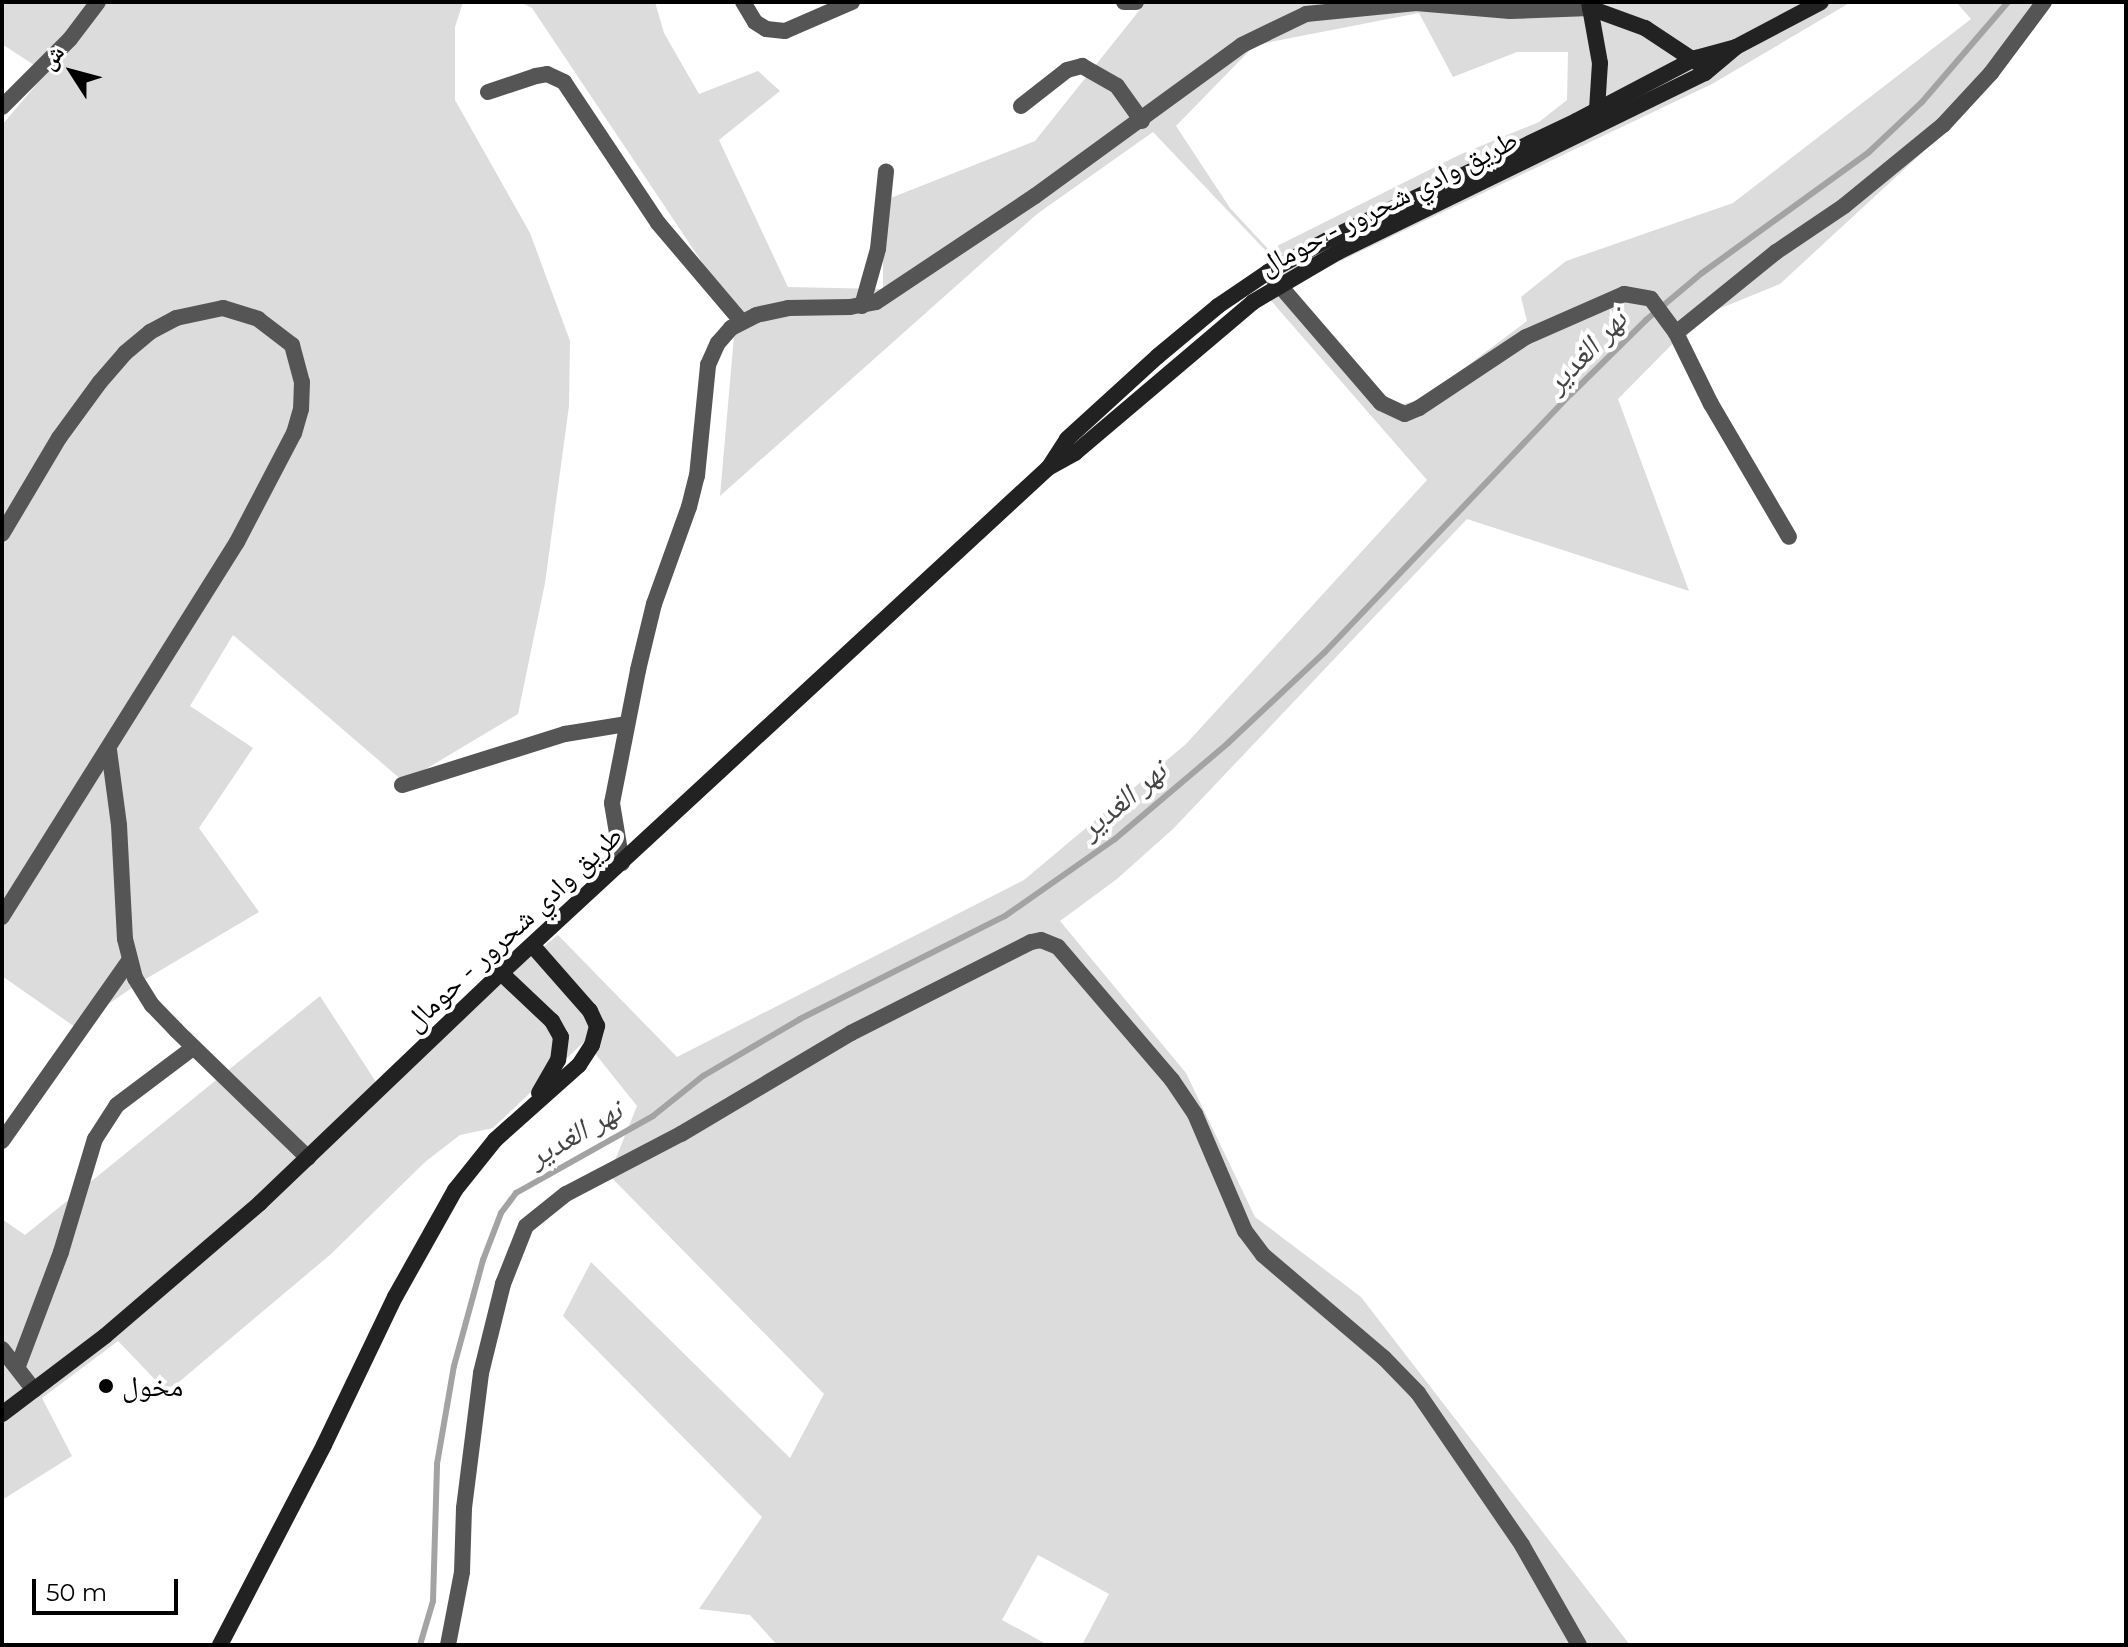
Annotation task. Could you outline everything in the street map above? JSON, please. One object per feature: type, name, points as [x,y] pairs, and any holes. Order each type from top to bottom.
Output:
[{"type":"main road","name":"طريق وادي شحرور - حومال","points":[[1048,468],[1067,439],[1218,306],[1700,66],[1821,2]]},
{"type":"main road","points":[[1589,5],[1645,28],[1700,66]]},
{"type":"main road","points":[[1589,5],[1600,63],[1597,109]]},
{"type":"main road","name":"طريق وادي شحرور - حومال","points":[[1547,142],[1597,109],[1700,66]]},
{"type":"main road","name":"طريق وادي شحرور - حومال","points":[[2,1414],[184,1270],[1048,468],[1075,453],[1273,278]]},
{"type":"main road","points":[[1158,356],[1170,371]]},
{"type":"main road","points":[[220,1645],[431,1230],[471,1168],[529,1109],[579,1065],[592,1045],[597,1026],[580,998],[532,945]]},
{"type":"main road","points":[[501,973],[552,1021],[561,1037],[554,1068],[529,1109]]},
{"type":"street","points":[[2,107],[70,39],[98,2]]},
{"type":"street","points":[[743,2],[755,22],[766,29],[785,31],[852,2]]},
{"type":"street","points":[[1124,2],[1136,2]]},
{"type":"street","points":[[1674,329],[1776,252],[1844,206],[1943,125],[1991,73],[2044,2]]},
{"type":"street","points":[[622,863],[612,803],[627,724],[654,604],[697,476],[708,365],[718,343],[741,321],[788,308],[862,306],[914,278],[1142,121],[1242,45],[1306,14],[1416,3],[1510,11],[1589,5]]},
{"type":"street","points":[[1021,106],[1067,70],[1082,66],[1117,86],[1142,121]]},
{"type":"street","points":[[488,92],[536,76],[557,76],[564,82],[658,223],[741,321]]},
{"type":"street","points":[[862,306],[878,249],[886,171]]},
{"type":"street","points":[[1273,278],[1381,403],[1405,414],[1419,408],[1526,337],[1624,294],[1651,299],[1674,329],[1711,404],[1789,537]]},
{"type":"street","points":[[2,534],[59,438],[100,382],[125,353],[150,332],[176,318],[223,308],[258,319],[292,345],[302,382],[301,409],[294,433],[237,542],[2,917]]},
{"type":"street","points":[[402,785],[565,734],[627,724]]},
{"type":"street","points":[[109,750],[115,782],[129,961],[152,1005],[308,1158]]},
{"type":"street","points":[[448,1645],[462,1572],[464,1508],[481,1373],[503,1284],[526,1226],[566,1194],[681,1134],[851,1033],[1031,942],[1041,940],[1058,947],[1172,1080],[1195,1114],[1245,1231],[1263,1255],[1384,1358],[1418,1393],[1522,1545],[1579,1645]]},
{"type":"street","points":[[2,1141],[129,961]]},
{"type":"street","points":[[18,1366],[61,1252],[95,1139],[117,1105],[193,1048]]},
{"type":"street","points":[[2,1349],[34,1390]]},
{"type":"shaded area","points":[[2,2],[463,2],[455,27],[455,100],[530,233],[570,341],[569,406],[545,583],[518,714],[404,782],[233,635],[190,706],[253,748],[199,828],[259,912],[139,983],[75,1027],[2,976],[2,125],[46,73],[2,44]]},
{"type":"shaded area","points":[[520,2],[655,2],[664,33],[699,94],[758,71],[780,91],[719,140],[788,287],[883,289],[883,201],[1035,141],[1146,2],[1851,2],[1712,84],[1290,285],[1391,408],[1424,398],[1527,321],[1521,297],[1566,261],[1733,203],[1971,19],[1956,2],[2052,2],[1951,126],[1780,284],[1699,317],[1618,399],[1689,591],[1467,519],[1174,828],[1117,879],[1060,921],[1186,1073],[1255,1217],[1361,1297],[1630,1645],[1082,1645],[1109,1594],[1038,1555],[1002,1620],[1048,1645],[777,1645],[750,1615],[699,1609],[762,1517],[563,1316],[591,1262],[790,1458],[824,1394],[609,1175],[637,1106],[585,1041],[493,1128],[460,1135],[425,1162],[331,1254],[167,1392],[118,1341],[42,1398],[72,1456],[2,1500],[2,1219],[25,1235],[320,996],[376,1082],[558,935],[677,1057],[1024,880],[1186,744],[1427,480],[1267,296],[1266,251],[1153,132],[1037,214],[720,496],[736,313],[532,8]],"holes":[[[1419,13],[1453,77],[1517,52],[1568,52],[1567,100],[1539,122],[1459,155],[1269,250],[1230,208],[1176,126],[1255,45]]]},
{"type":"waterway","name":"نهر الغدير","points":[[420,1645],[433,1601],[437,1464],[454,1366],[483,1260],[501,1213],[516,1193],[653,1116],[703,1076],[800,1019],[1005,916],[1115,839],[1228,743],[1324,653],[1571,394],[1646,320],[1702,273],[1869,152],[1922,102],[2008,2]]},
{"type":"place","name":"مخول","points":[[106,1386]]}]
